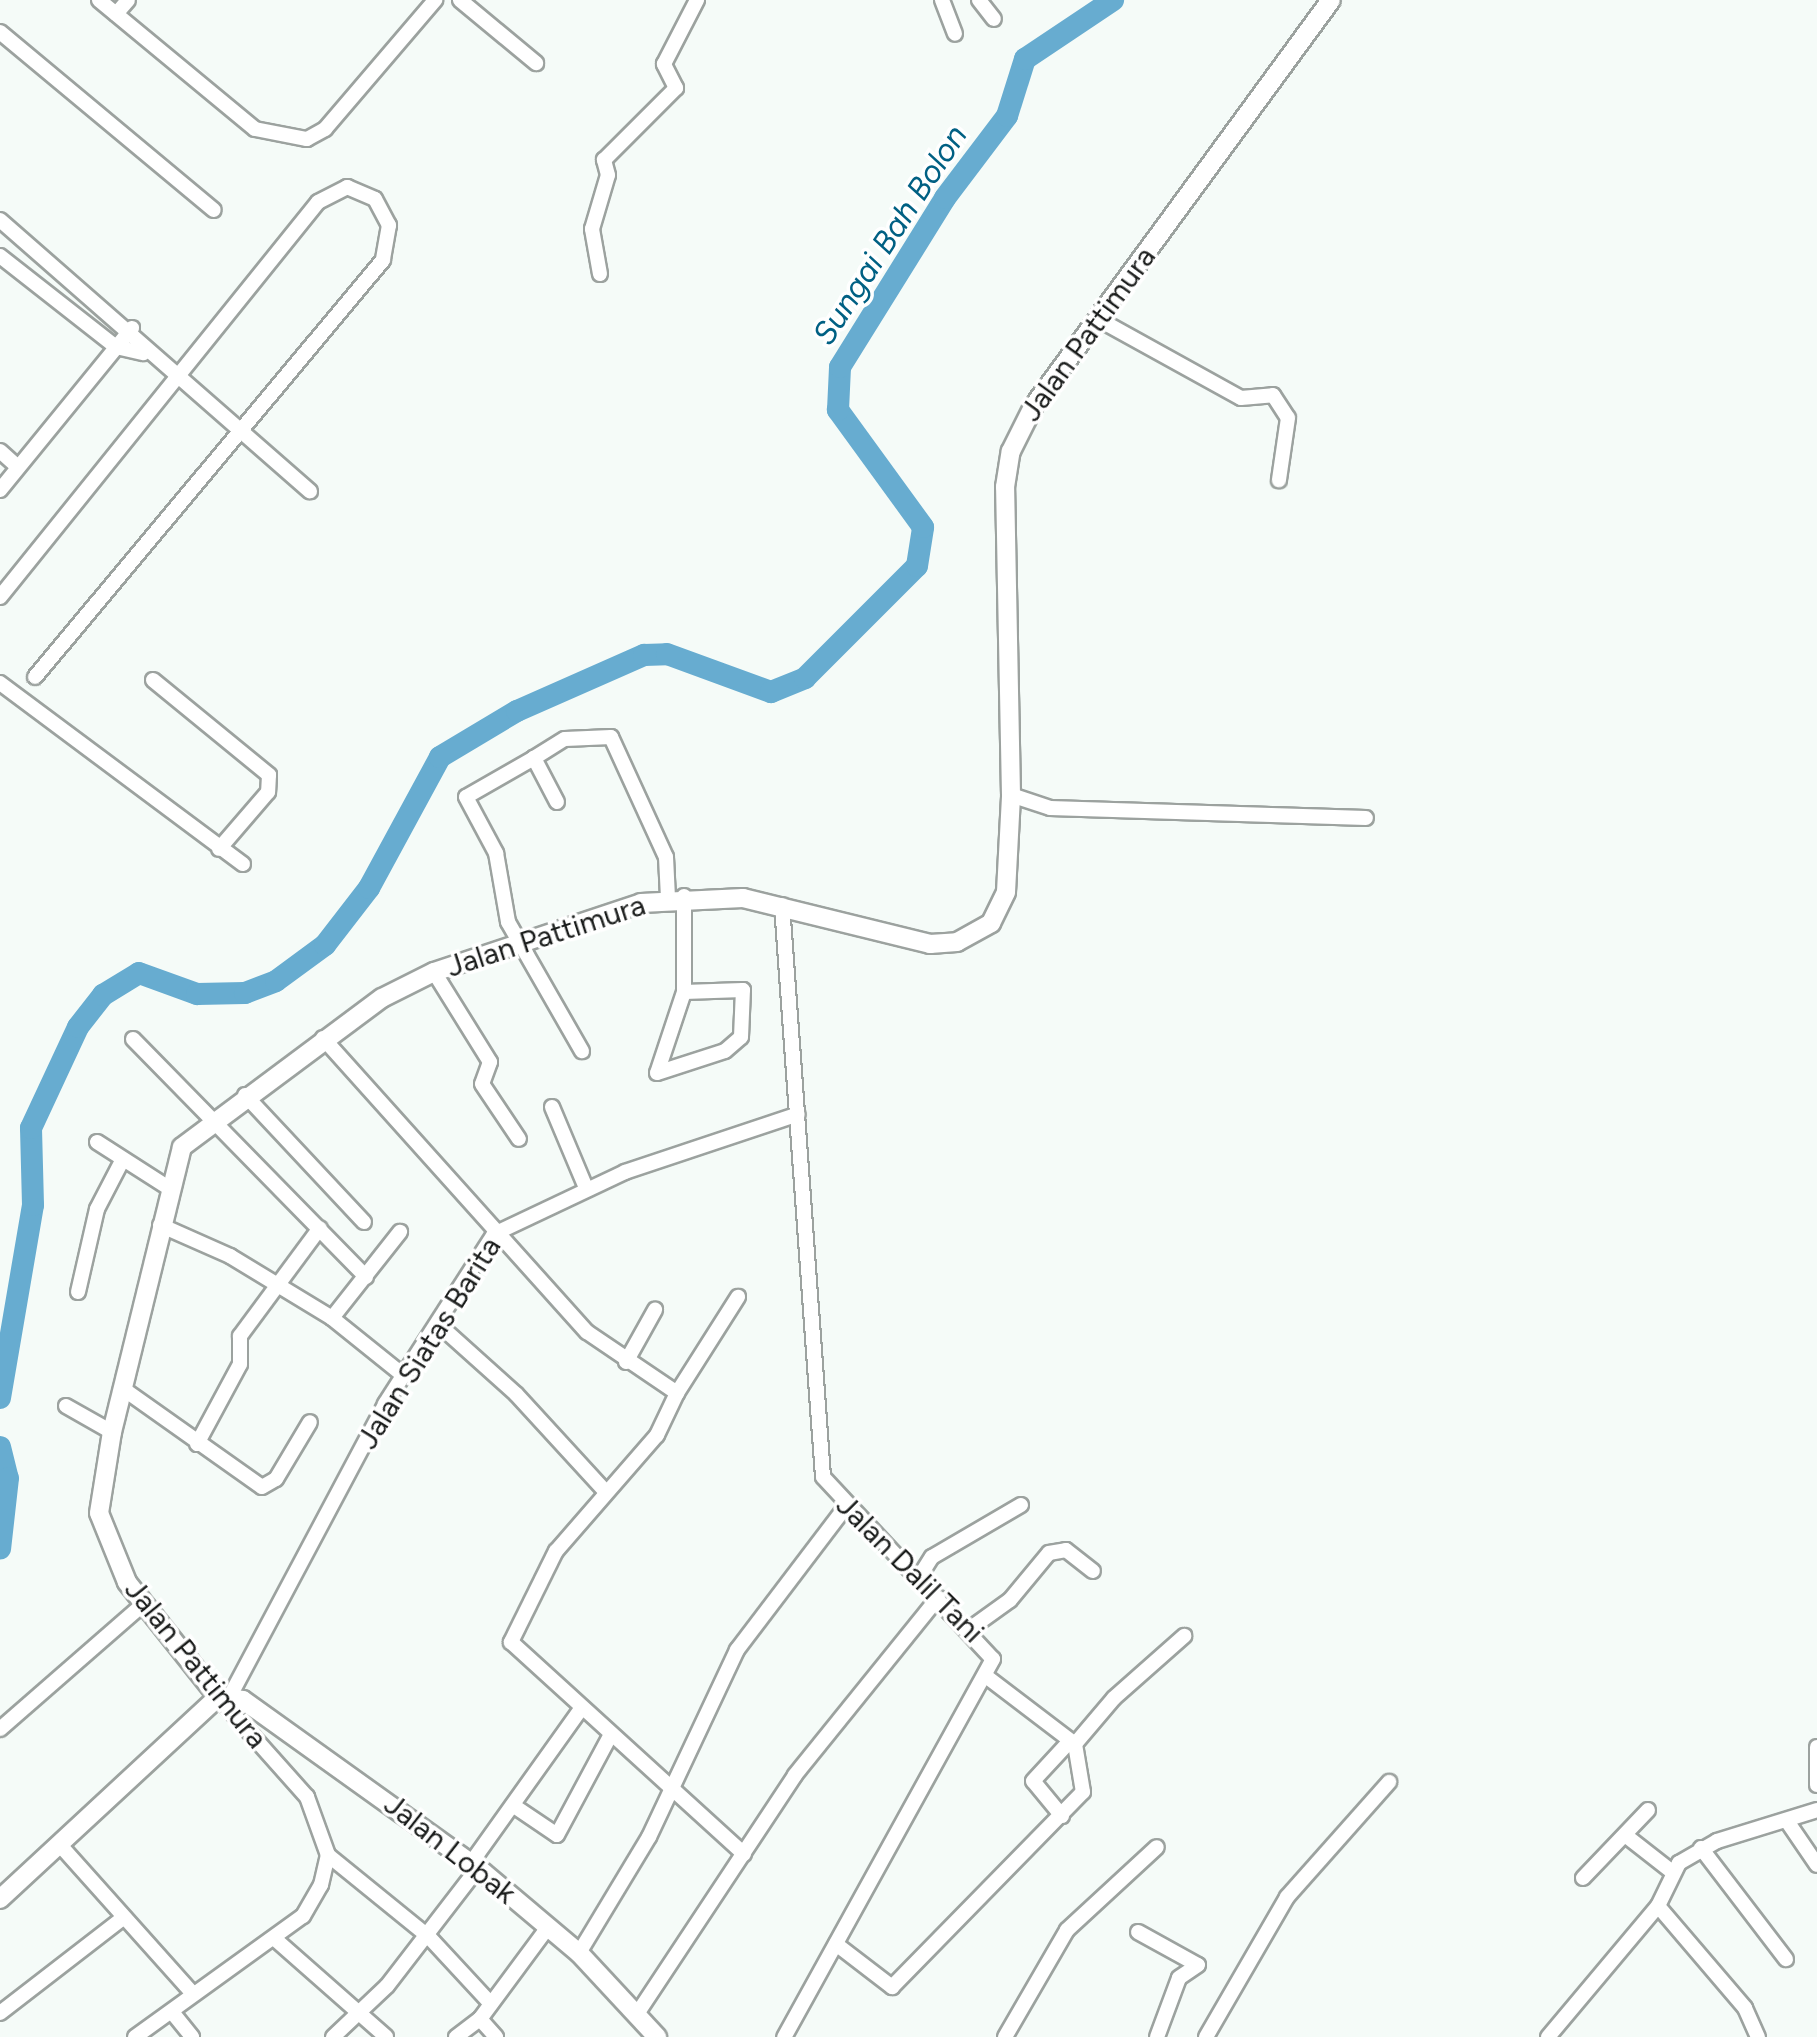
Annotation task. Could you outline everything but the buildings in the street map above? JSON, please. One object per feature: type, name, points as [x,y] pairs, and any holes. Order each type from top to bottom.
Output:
[{"type":"street","points":[[99,0],[255,129],[307,139],[325,129],[435,0]]},
{"type":"street","points":[[116,14],[128,0]]},
{"type":"street","points":[[460,0],[536,63]]},
{"type":"street","points":[[600,274],[592,229],[606,168],[676,88],[664,64],[697,0]]},
{"type":"street","points":[[942,0],[955,34]]},
{"type":"street","points":[[979,0],[994,19]]},
{"type":"street","name":"Jalan Pattimura","points":[[328,1855],[307,1797],[142,1605],[112,1555],[99,1513],[112,1432],[169,1188],[182,1147],[215,1118],[323,1038],[434,972],[676,897],[782,905],[930,944],[957,942],[976,935],[1001,909],[1009,829],[1005,487],[1011,451],[1098,319],[1331,0]]},
{"type":"street","points":[[0,32],[214,210]]},
{"type":"street","points":[[0,597],[318,202],[347,187],[375,199],[389,225],[383,260],[245,437],[35,677]]},
{"type":"street","points":[[0,220],[132,328],[143,353]]},
{"type":"street","points":[[0,256],[116,347],[143,353],[310,491]]},
{"type":"street","points":[[1098,319],[1241,398],[1273,395],[1288,418],[1279,480]]},
{"type":"street","points":[[0,490],[132,328]]},
{"type":"street","points":[[0,451],[18,467]]},
{"type":"street","points":[[153,680],[269,775],[268,792],[219,849]]},
{"type":"street","points":[[0,683],[243,864]]},
{"type":"street","points":[[582,1051],[508,922],[496,853],[466,797],[565,739],[611,737],[666,857],[676,897],[684,992],[656,1057],[657,1073],[725,1051],[741,1037],[743,990],[684,992]]},
{"type":"street","points":[[534,758],[557,802]]},
{"type":"street","points":[[1011,800],[1050,808],[1366,818]]},
{"type":"street","name":"Jalan Dalil Tani","points":[[782,905],[821,1466],[847,1505],[918,1579],[971,1628],[991,1652],[987,1677],[784,2037]]},
{"type":"street","points":[[434,972],[490,1062],[482,1084],[519,1139]]},
{"type":"street","points":[[323,1038],[494,1234],[626,1362],[677,1393]]},
{"type":"street","points":[[133,1039],[215,1118],[366,1277]]},
{"type":"street","points":[[245,1095],[364,1222]]},
{"type":"street","points":[[552,1107],[586,1188]]},
{"type":"street","name":"Jalan Siatas Barita","points":[[0,1899],[224,1697],[403,1375],[494,1234],[586,1188],[798,1114]]},
{"type":"street","points":[[97,1142],[122,1161],[169,1188]]},
{"type":"street","points":[[78,1292],[97,1209],[122,1161]]},
{"type":"street","points":[[160,1225],[332,1318],[403,1375]]},
{"type":"street","points":[[197,1444],[240,1364],[237,1341],[273,1284],[320,1228]]},
{"type":"street","points":[[332,1318],[400,1232]]},
{"type":"street","points":[[738,1297],[677,1393],[657,1435],[604,1490],[556,1551],[511,1642],[580,1710],[744,1854]]},
{"type":"street","points":[[626,1362],[655,1310]]},
{"type":"street","points":[[438,1324],[516,1394],[604,1490]]},
{"type":"street","points":[[122,1388],[197,1444],[262,1487],[276,1479],[310,1422]]},
{"type":"street","points":[[66,1406],[112,1432]]},
{"type":"street","points":[[579,1953],[671,1790],[737,1650],[847,1505]]},
{"type":"street","points":[[918,1579],[932,1557],[1021,1505]]},
{"type":"street","points":[[971,1628],[1010,1600],[1049,1553],[1066,1550],[1093,1571]]},
{"type":"street","points":[[639,2011],[795,1775],[938,1598]]},
{"type":"street","points":[[0,1729],[142,1605]]},
{"type":"street","points":[[1062,1816],[1033,1781],[1114,1698],[1184,1636]]},
{"type":"street","points":[[836,1944],[892,1987],[1062,1816],[1084,1789],[1073,1742],[987,1677]]},
{"type":"street","name":"Jalan Lobak","points":[[224,1697],[358,1777],[474,1866],[579,1953],[639,2011],[657,2037]]},
{"type":"street","points":[[333,2037],[360,2015],[429,1937],[580,1710]]},
{"type":"street","points":[[517,1808],[557,1835],[610,1736]]},
{"type":"street","points":[[1817,1747],[1817,1785]]},
{"type":"street","points":[[1206,2037],[1287,1897],[1389,1782]]},
{"type":"street","points":[[1583,1878],[1648,1810]]},
{"type":"street","points":[[1548,2037],[1658,1906],[1671,1871],[1701,1848],[1817,1810]]},
{"type":"street","points":[[1787,1821],[1817,1865]]},
{"type":"street","points":[[1625,1835],[1671,1871]]},
{"type":"street","points":[[60,1845],[193,1994]]},
{"type":"street","points":[[1005,2037],[1067,1930],[1157,1847]]},
{"type":"street","points":[[1701,1848],[1786,1959]]},
{"type":"street","points":[[135,2037],[275,1939],[313,1901],[328,1855],[429,1937],[491,2004]]},
{"type":"street","points":[[1658,1906],[1745,2008],[1758,2037]]},
{"type":"street","points":[[0,2013],[123,1918]]},
{"type":"street","points":[[456,2037],[480,2019],[548,1927]]},
{"type":"street","points":[[1138,1932],[1198,1965],[1179,1978],[1157,2037]]},
{"type":"street","points":[[275,1939],[386,2037]]},
{"type":"street","points":[[172,2012],[192,2037]]},
{"type":"street","points":[[480,2019],[496,2037]]},
{"type":"waterway","name":"Sungai Bah Bolon","points":[[0,1398],[33,1205],[31,1128],[78,1027],[103,995],[139,973],[197,994],[245,993],[276,981],[325,945],[369,888],[440,757],[517,711],[644,655],[667,654],[771,692],[805,678],[917,566],[923,527],[838,410],[840,367],[945,198],[1007,116],[1025,59],[1113,0]]},
{"type":"waterway","name":"Sungai Bah Bolon","points":[[0,1447],[8,1478],[0,1549]]}]
